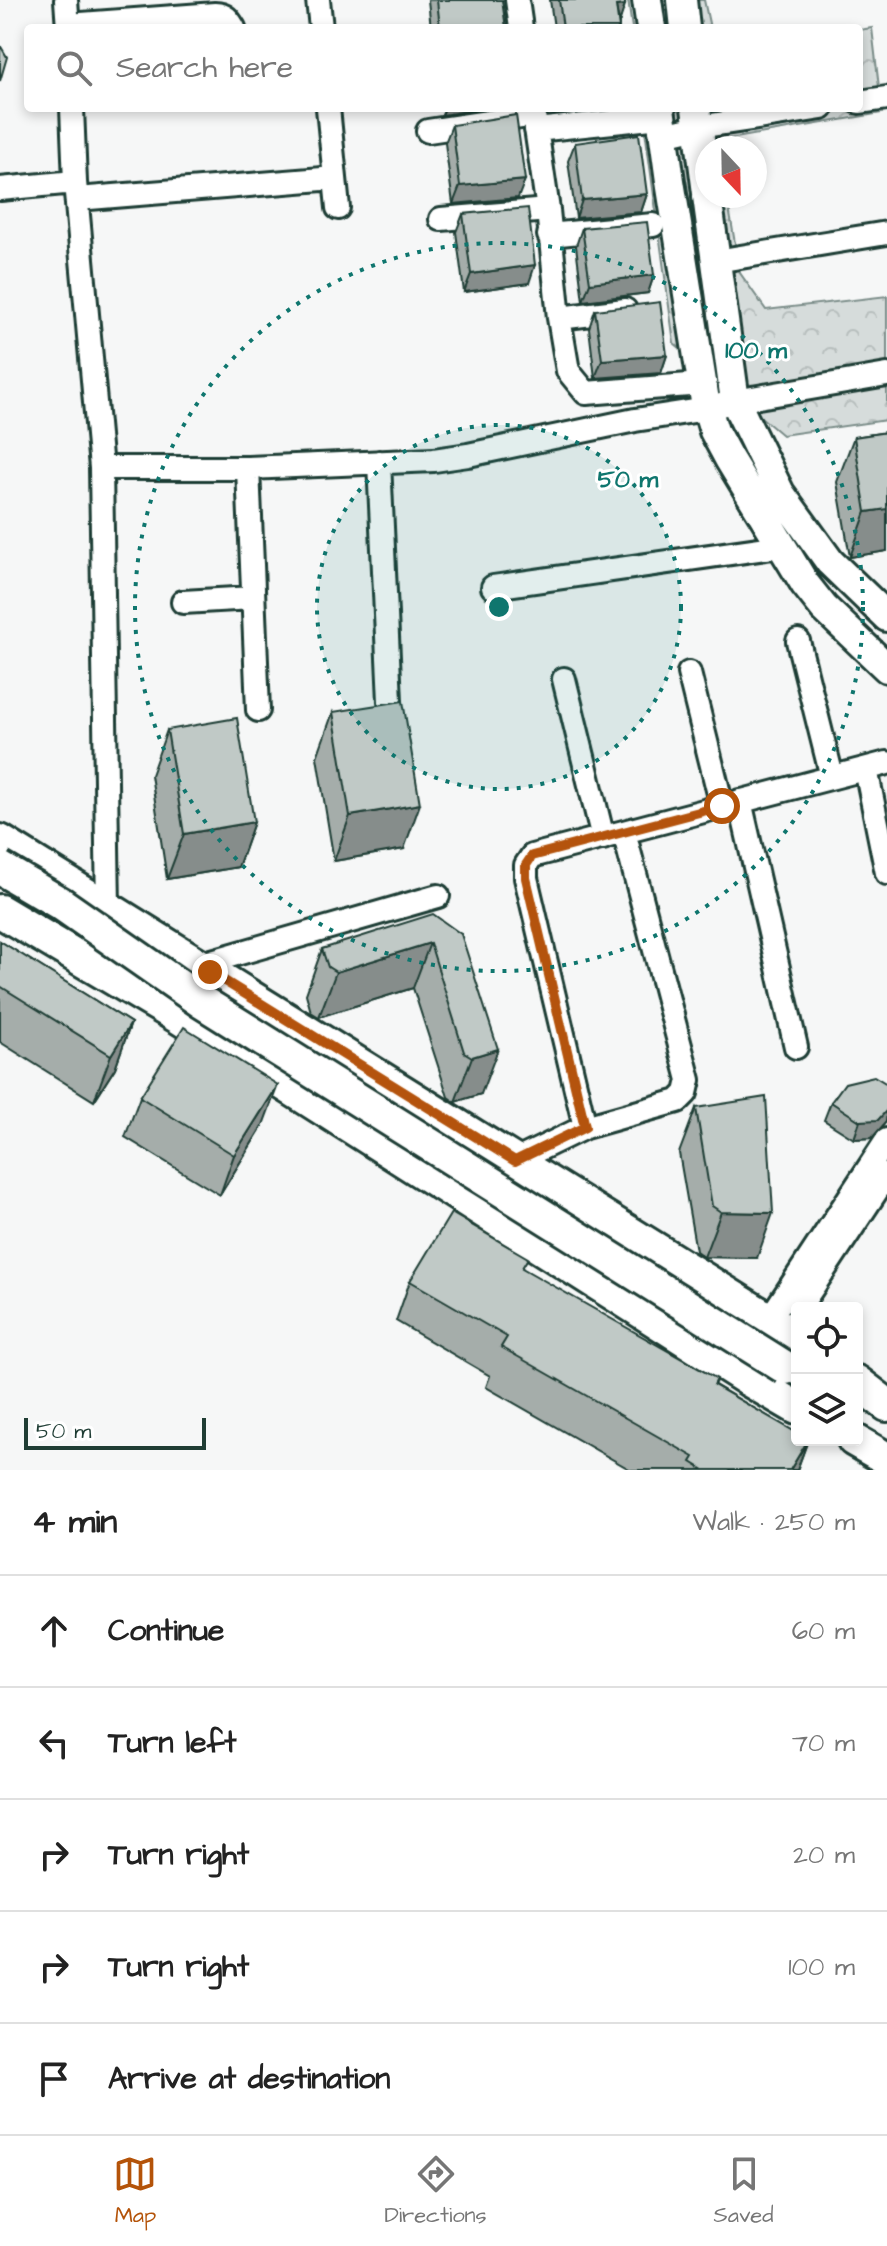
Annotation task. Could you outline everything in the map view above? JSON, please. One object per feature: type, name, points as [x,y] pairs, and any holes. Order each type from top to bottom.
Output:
[{"type":"main road","points":[[0,841],[515,1161],[790,1320]]},
{"type":"main road","points":[[0,868],[63,905],[202,1002],[791,1371]]},
{"type":"main road","points":[[0,889],[124,964],[141,995]]},
{"type":"main road","points":[[0,911],[180,1018],[791,1404]]},
{"type":"main road","points":[[180,1018],[204,968]]},
{"type":"main road","points":[[863,1387],[887,1405]]},
{"type":"main road","points":[[863,1409],[887,1422]]},
{"type":"main road","points":[[863,1445],[887,1459]]},
{"type":"street","points":[[66,0],[68,24]]},
{"type":"street","points":[[318,0],[321,24]]},
{"type":"street","points":[[517,0],[520,24]]},
{"type":"street","points":[[647,0],[650,24]]},
{"type":"street","points":[[682,0],[685,24]]},
{"type":"street","points":[[102,24],[222,14],[231,24]]},
{"type":"street","points":[[863,101],[887,98]]},
{"type":"street","points":[[72,112],[76,191],[101,468],[108,908]]},
{"type":"street","points":[[328,112],[338,208]]},
{"type":"street","points":[[428,131],[534,118],[662,120],[772,112]]},
{"type":"street","points":[[534,118],[568,371],[586,393],[735,401],[887,375]]},
{"type":"street","points":[[662,120],[704,397],[714,431],[780,546],[824,608],[887,668]]},
{"type":"street","points":[[0,189],[76,191],[335,178]]},
{"type":"street","points":[[709,208],[735,401],[780,493],[830,562],[887,617]]},
{"type":"street","points":[[441,219],[548,210]]},
{"type":"street","points":[[549,235],[653,225]]},
{"type":"street","points":[[716,261],[887,233]]},
{"type":"street","points":[[559,318],[654,306]]},
{"type":"street","points":[[101,468],[248,468],[468,455],[635,420],[704,397]]},
{"type":"street","points":[[379,462],[390,701]]},
{"type":"street","points":[[248,468],[258,710]]},
{"type":"street","points":[[493,587],[780,546]]},
{"type":"street","points":[[183,602],[253,598]]},
{"type":"street","points":[[798,641],[832,777]]},
{"type":"street","points":[[689,673],[731,804],[796,1047]]},
{"type":"street","points":[[515,1161],[585,1127],[678,1101],[686,1093],[689,1080],[564,679]]},
{"type":"street","points":[[585,1127],[526,878],[526,865],[532,856],[876,766],[887,873]]},
{"type":"street","points":[[204,968],[438,896]]},
{"type":"street","points":[[790,1320],[880,1178],[887,1140]]},
{"type":"street","points":[[790,1320],[880,1178]]},
{"type":"green space","points":[[628,0],[704,0],[709,24],[631,24]]},
{"type":"green space","points":[[872,28],[882,113],[747,136],[695,136],[695,208],[729,208],[740,273],[766,310],[887,296],[887,420],[782,435],[674,343],[643,112],[863,112],[863,29]]},
{"type":"building","points":[[437,0],[502,0],[505,24],[440,24]]},
{"type":"building","points":[[559,0],[625,0],[625,5],[616,6],[618,24],[562,24]]},
{"type":"building","points":[[0,45],[7,57],[0,81]]},
{"type":"building","points":[[516,115],[525,180],[460,186],[452,125]]},
{"type":"building","points":[[639,134],[647,194],[582,200],[575,143]]},
{"type":"building","points":[[528,208],[535,265],[471,274],[463,214]]},
{"type":"building","points":[[647,222],[654,275],[590,283],[582,228]]},
{"type":"building","points":[[660,302],[667,355],[602,360],[595,310]]},
{"type":"building","points":[[887,432],[887,509],[866,512],[854,437]]},
{"type":"building","points":[[403,701],[420,804],[350,816],[333,712]]},
{"type":"building","points":[[237,718],[254,822],[184,834],[167,730]]},
{"type":"building","points":[[433,914],[461,934],[498,1049],[472,1057],[464,1052],[430,943],[336,972],[328,967],[322,949]]},
{"type":"building","points":[[0,941],[131,1023],[111,1055],[0,986]]},
{"type":"building","points":[[184,1027],[278,1085],[234,1155],[140,1097]]},
{"type":"building","points":[[874,1076],[887,1084],[887,1110],[878,1120],[860,1121],[831,1102],[845,1083]]},
{"type":"building","points":[[766,1097],[773,1213],[721,1212],[712,1206],[696,1108]]},
{"type":"building","points":[[451,1213],[528,1258],[522,1268],[717,1379],[714,1385],[791,1430],[791,1446],[804,1446],[790,1470],[704,1470],[691,1462],[694,1457],[501,1347],[507,1337],[410,1281]]},
{"type":"route","points":[[210,972],[515,1161],[585,1127],[526,878],[526,865],[532,856],[722,806]]}]
